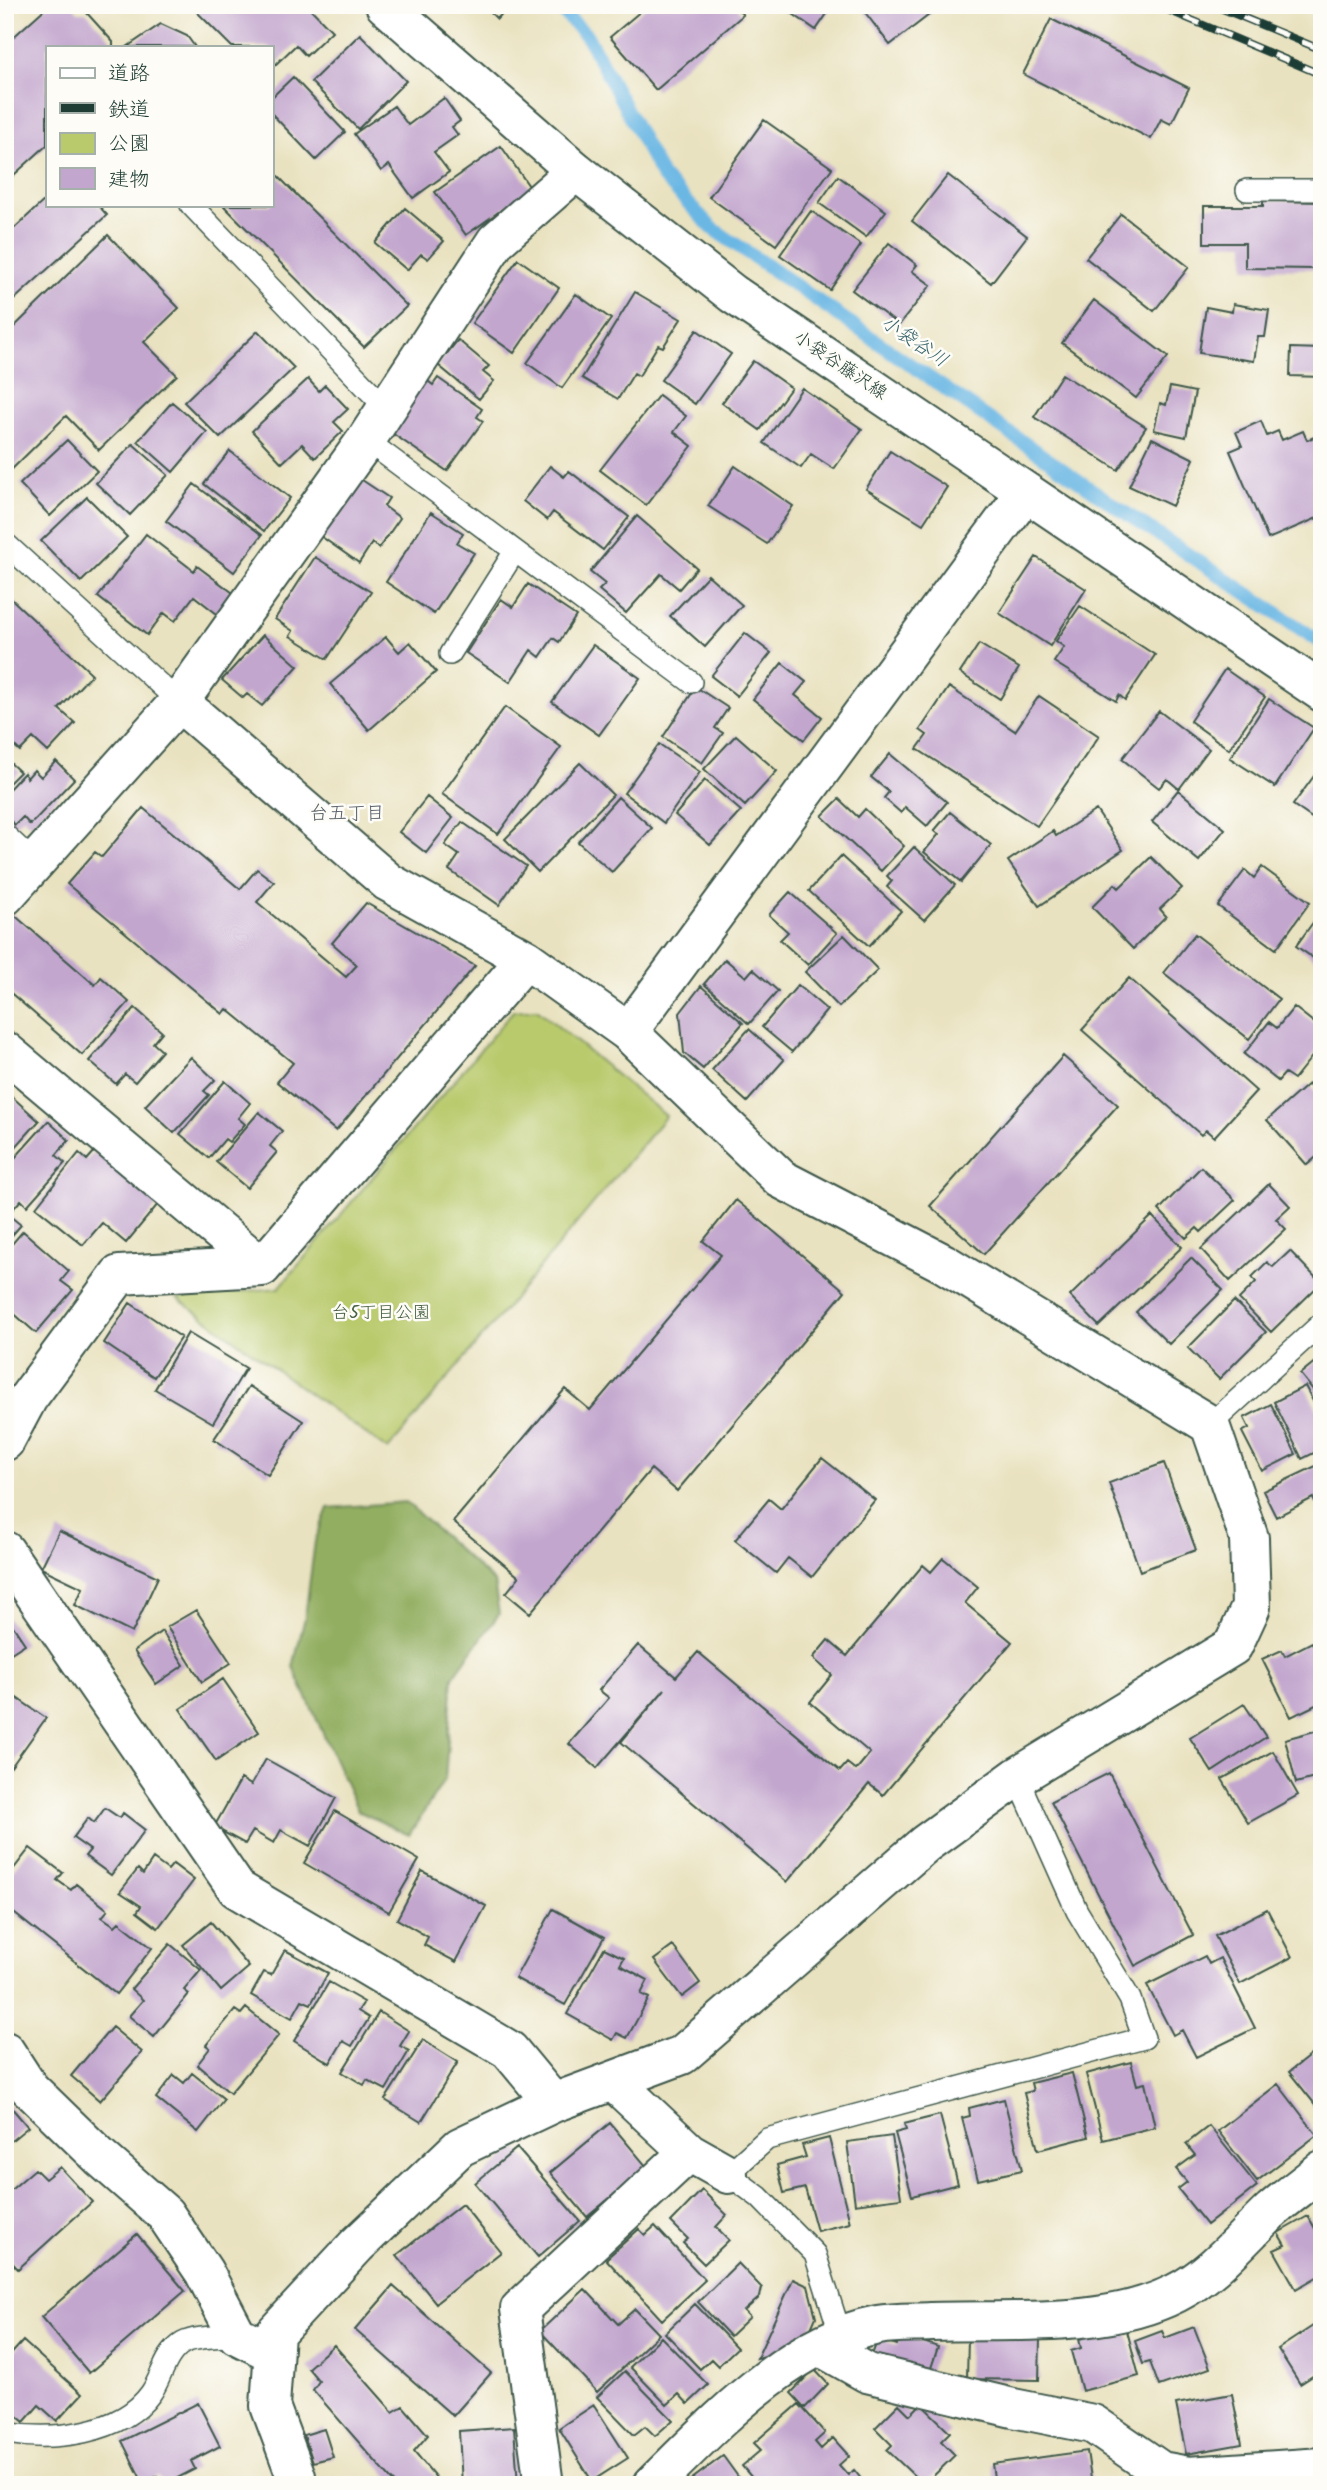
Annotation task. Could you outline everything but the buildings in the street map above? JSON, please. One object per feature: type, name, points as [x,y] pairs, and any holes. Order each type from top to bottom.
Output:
[{"type":"street","name":"小袋谷藤沢線","points":[[385,5],[576,171],[733,294],[1322,692]]},
{"type":"street","points":[[5,896],[179,702],[366,440],[496,241],[576,171]]},
{"type":"street","points":[[628,1032],[1025,493]]},
{"type":"street","points":[[179,702],[388,882],[526,959],[628,1032],[781,1179],[943,1263],[1210,1425],[1250,1538],[1251,1607],[1233,1646],[1017,1776],[925,1844],[682,2055],[552,2103],[460,2147],[312,2291],[275,2333],[273,2353],[270,2406],[296,2476],[293,2485]]},
{"type":"street","points":[[5,1441],[17,1388],[119,1275],[262,1267],[526,959]]},
{"type":"street","points":[[5,1051],[262,1267]]},
{"type":"street","points":[[5,1551],[236,1889],[509,2050],[552,2103]]},
{"type":"street","points":[[5,2051],[29,2088],[101,2158],[165,2214],[204,2272],[237,2335],[273,2353]]},
{"type":"street","points":[[613,2081],[689,2152],[728,2174]]},
{"type":"street","points":[[544,2485],[520,2309],[689,2152]]},
{"type":"street","points":[[652,2485],[769,2376],[831,2341],[880,2324],[1089,2317],[1138,2309],[1178,2293],[1209,2270],[1273,2210],[1322,2170]]},
{"type":"street","points":[[831,2341],[867,2373],[1093,2424],[1161,2471],[1188,2476],[1322,2467]]},
{"type":"lane","points":[[1247,190],[1322,190]]},
{"type":"lane","points":[[192,206],[386,408]]},
{"type":"lane","points":[[366,440],[691,682]]},
{"type":"lane","points":[[5,543],[179,702]]},
{"type":"lane","points":[[450,654],[515,551]]},
{"type":"lane","points":[[5,835],[35,863]]},
{"type":"lane","points":[[1210,1425],[1322,1323]]},
{"type":"lane","points":[[831,2341],[815,2254],[759,2197],[728,2174],[767,2139],[1144,2038],[1130,1999],[1077,1911],[1017,1776]]},
{"type":"lane","points":[[5,2433],[23,2436],[68,2434],[116,2423],[150,2394],[170,2356],[184,2343],[237,2335]]},
{"type":"green space","name":"台5丁目公園","points":[[537,1009],[666,1116],[388,1450],[177,1298],[279,1288],[513,1011]]},
{"type":"green space","points":[[406,1502],[494,1582],[499,1614],[453,1677],[445,1779],[409,1835],[358,1811],[293,1667],[305,1617],[315,1541],[328,1508]]},
{"type":"waterway","name":"小袋谷川","points":[[556,5],[587,36],[662,176],[712,228],[1130,516],[1322,643]]},
{"type":"railway","points":[[1156,5],[1322,75]]},
{"type":"railway","points":[[1213,5],[1322,50]]},
{"type":"district","name":"台五丁目","points":[[347,814]]}]
